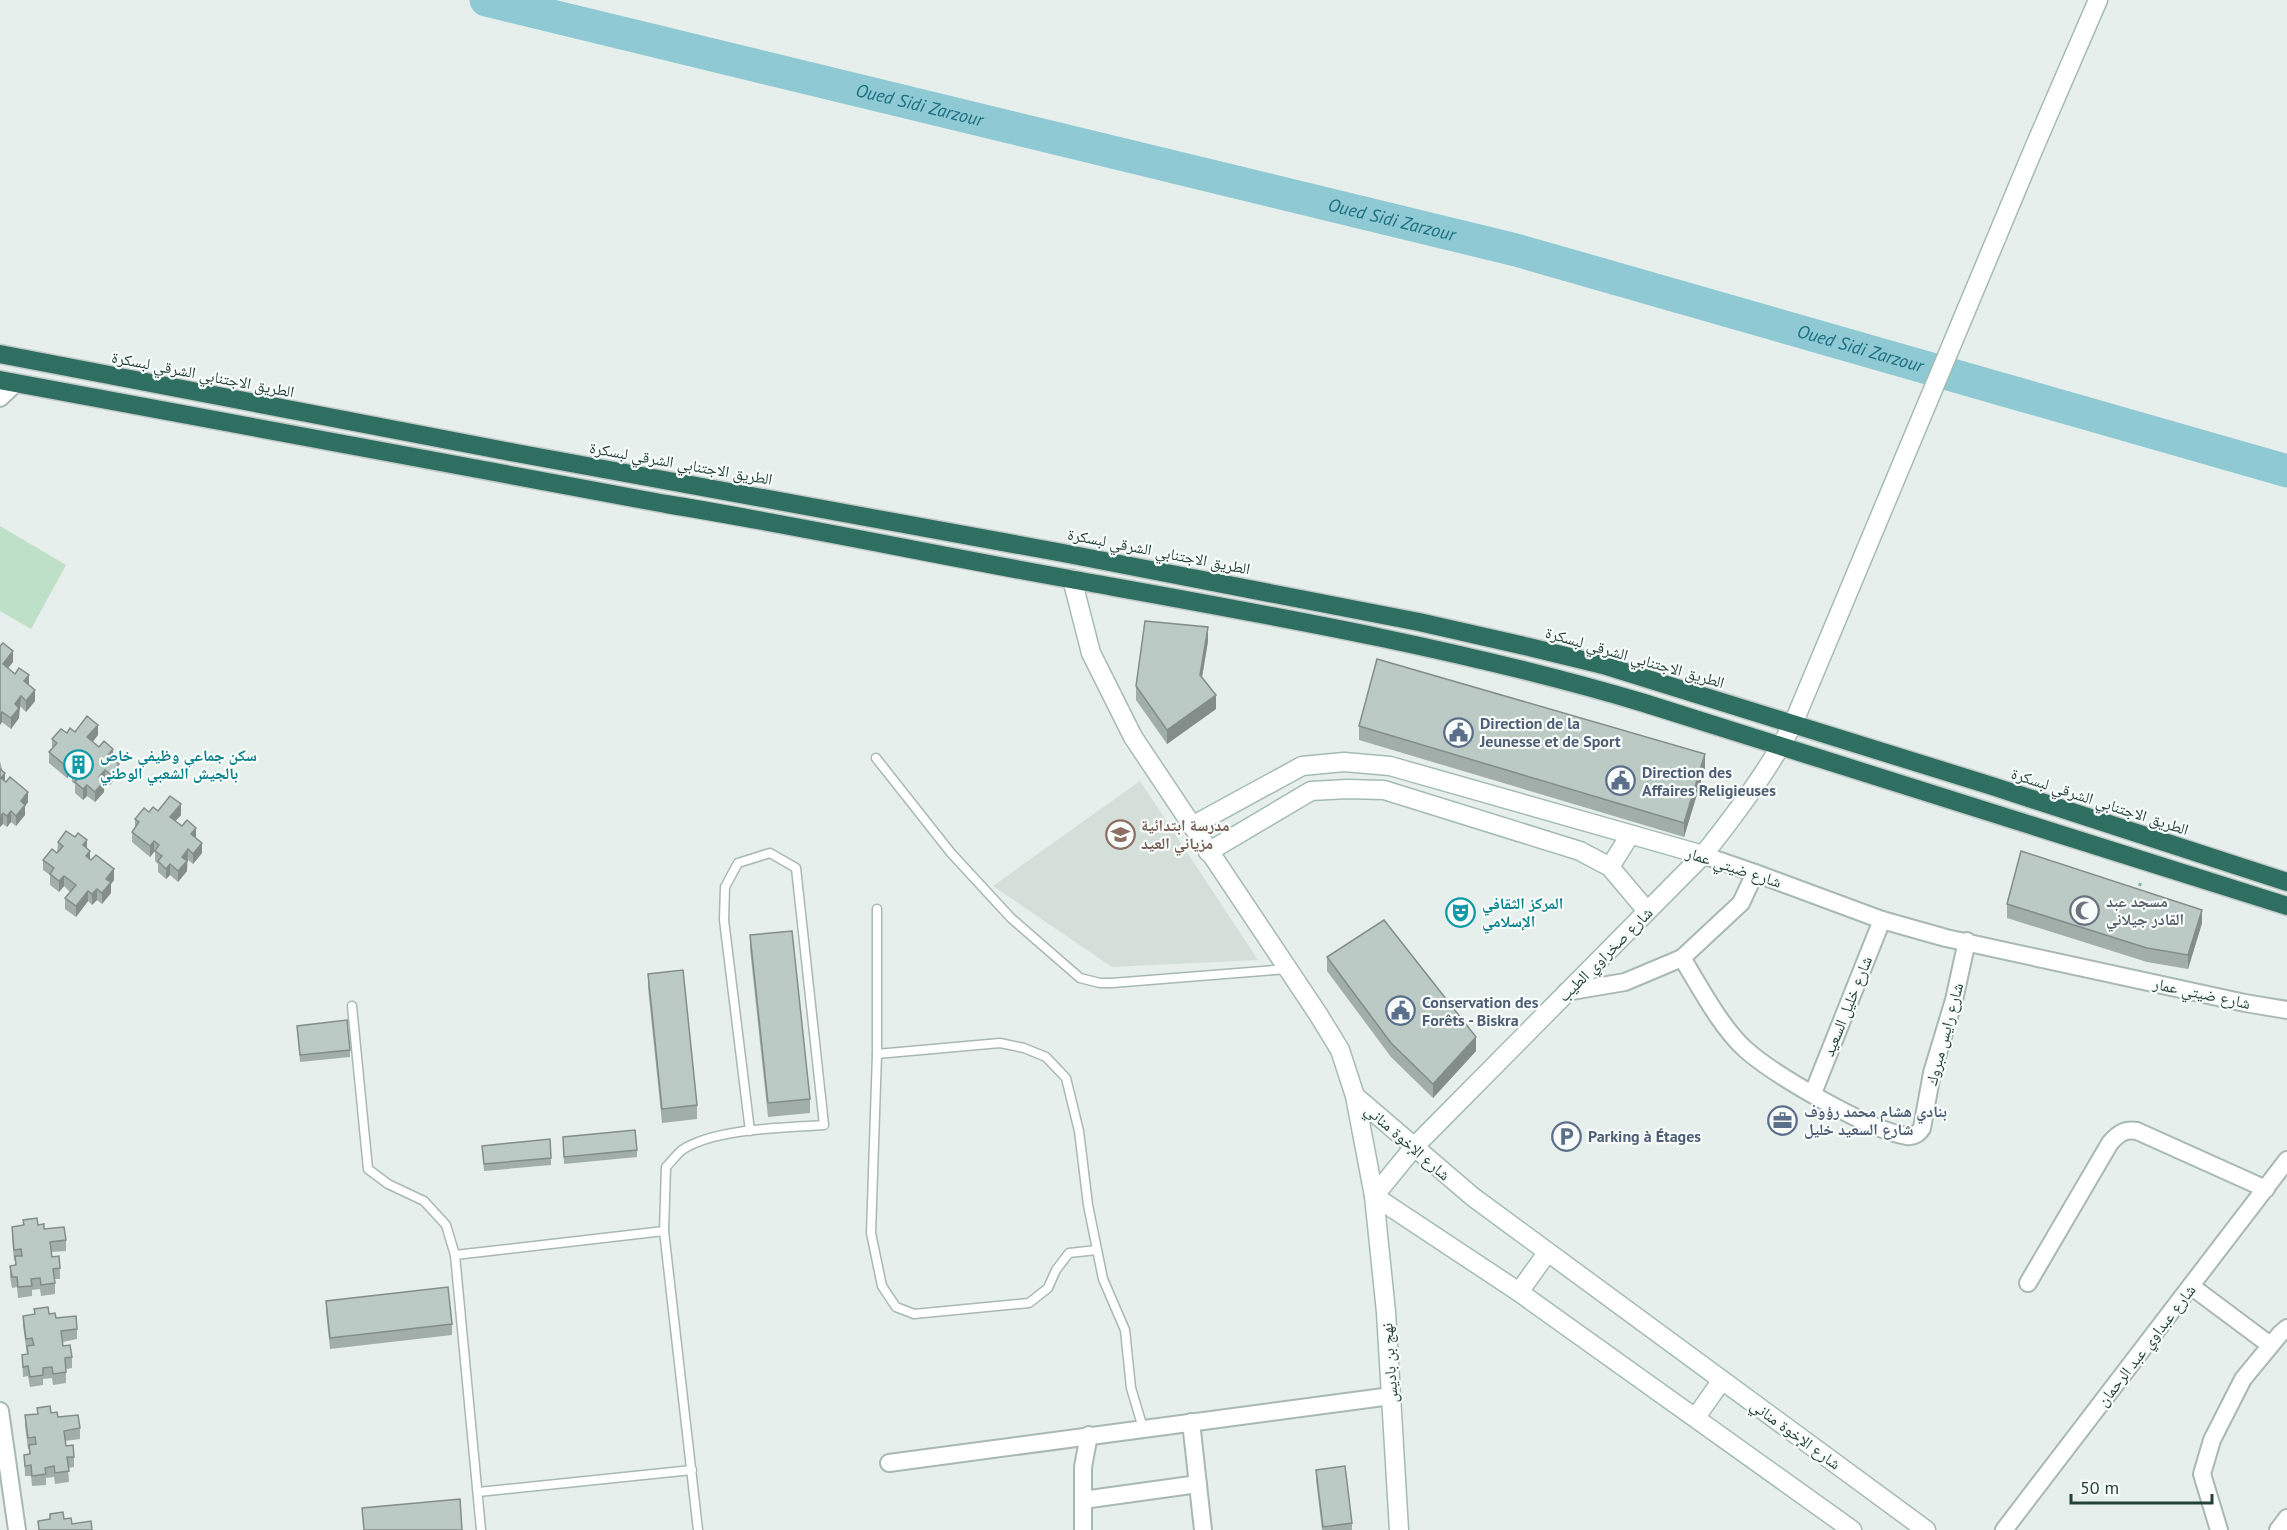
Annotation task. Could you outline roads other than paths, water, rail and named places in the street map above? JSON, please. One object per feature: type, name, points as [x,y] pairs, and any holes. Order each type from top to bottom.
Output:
[{"type":"highway","name":"الطريق الاجتنابي الشرقي لبسكرة","points":[[0,354],[1419,622],[1603,665],[2287,882]]},
{"type":"highway","points":[[8,381],[1135,589],[1328,626],[1500,663],[1634,700],[2287,906]]},
{"type":"street","name":"شارع صخراوي الطيب","points":[[1374,1196],[1414,1147],[1703,855],[1735,816],[1781,746],[1793,724],[2098,0]]},
{"type":"street","points":[[0,398],[8,381]]},
{"type":"street","points":[[1072,579],[1091,653],[1133,737],[1318,1014],[1340,1050],[1355,1096]]},
{"type":"street","name":"شارع ضيتي عمار","points":[[1192,826],[1302,766],[1344,762],[1390,766],[1703,855],[1882,920],[1946,938],[2245,1003],[2287,1010]]},
{"type":"street","points":[[1384,790],[1390,766]]},
{"type":"street","points":[[1209,852],[1311,791],[1384,790],[1580,851],[1610,867],[1647,911]]},
{"type":"street","points":[[1610,867],[1630,835]]},
{"type":"street","points":[[1566,992],[1625,982],[1682,958],[1741,903],[1755,873]]},
{"type":"street","name":"شارع خليل السعيد","points":[[1813,1093],[1882,920]]},
{"type":"street","name":"شارع رايس مبروك","points":[[1813,1093],[1863,1120],[1910,1136],[1917,1134],[1922,1128],[1932,1072],[1954,1000],[1967,941]]},
{"type":"street","points":[[1682,958],[1718,1016],[1744,1048],[1769,1067],[1813,1093]]},
{"type":"street","name":"شارع الإخوة مناني","points":[[1355,1096],[1473,1197],[1926,1530]]},
{"type":"street","name":"شارع الإخوة مناني","points":[[1355,1096],[1374,1196]]},
{"type":"street","points":[[2028,1283],[2110,1143],[2118,1134],[2127,1130],[2137,1131],[2266,1189]]},
{"type":"street","name":"شارع عبداوي عبد الرحمان","points":[[2004,1530],[2287,1160]]},
{"type":"street","points":[[1374,1196],[1519,1292],[1852,1530]]},
{"type":"street","name":"نهج بن باديس","points":[[1374,1196],[1386,1312],[1399,1530]]},
{"type":"street","points":[[1519,1292],[1547,1253]]},
{"type":"street","points":[[2191,1286],[2270,1345]]},
{"type":"street","points":[[2218,1530],[2202,1474],[2212,1440],[2243,1379],[2287,1328]]},
{"type":"street","points":[[1696,1417],[1722,1380]]},
{"type":"street","points":[[889,1463],[1391,1395]]},
{"type":"street","points":[[0,1411],[17,1530]]},
{"type":"street","points":[[1191,1422],[1203,1530]]},
{"type":"street","points":[[1083,1530],[1083,1467],[1089,1435]]},
{"type":"street","points":[[1083,1500],[1198,1484]]},
{"type":"street","points":[[2278,1530],[2287,1518]]},
{"type":"lane","points":[[876,758],[951,853],[1011,918],[1080,978],[1100,983],[1112,983],[1287,969]]},
{"type":"lane","points":[[698,1530],[664,1231],[666,1167],[683,1150],[712,1138],[750,1131],[824,1125],[796,868],[770,853],[738,863],[725,887],[723,920],[750,1131]]},
{"type":"lane","points":[[877,909],[877,1054],[871,1233],[882,1286],[896,1307],[914,1314],[1029,1303],[1048,1288],[1056,1270],[1069,1253],[1097,1250]]},
{"type":"lane","points":[[352,1006],[368,1169],[388,1184],[424,1201],[446,1225],[455,1255],[481,1530]]},
{"type":"lane","points":[[877,1054],[1000,1043],[1024,1048],[1046,1057],[1066,1078],[1079,1131],[1088,1205],[1103,1280],[1125,1330],[1131,1388],[1143,1428]]},
{"type":"lane","points":[[455,1255],[664,1231]]},
{"type":"lane","points":[[478,1492],[692,1470]]},
{"type":"waterway","name":"Oued Sidi Zarzour","points":[[486,0],[1516,250],[2287,471]]},
{"type":"place","name":"Direction de la Jeunesse et de Sport","points":[[1459,732]]},
{"type":"place","name":"سكن جماعي وظيفي خاص بالجيش الشعبي الوطني","points":[[79,764]]},
{"type":"place","name":"Direction des Affaires Religieuses","points":[[1621,781]]},
{"type":"place","name":"مدرسة ابتدائية مزياني العيد","points":[[1120,834]]},
{"type":"place","name":"مسجد عبد القادر جيلاني","points":[[2085,910]]},
{"type":"place","name":"المركز الثقافي الإسلامي","points":[[1461,912]]},
{"type":"place","name":"Conservation des Forêts - Biskra","points":[[1401,1011]]},
{"type":"place","name":"بنادي هشام محمد رؤوف شارع السعيد خليل","points":[[1783,1120]]},
{"type":"place","name":"Parking à Étages","points":[[1567,1136]]}]
